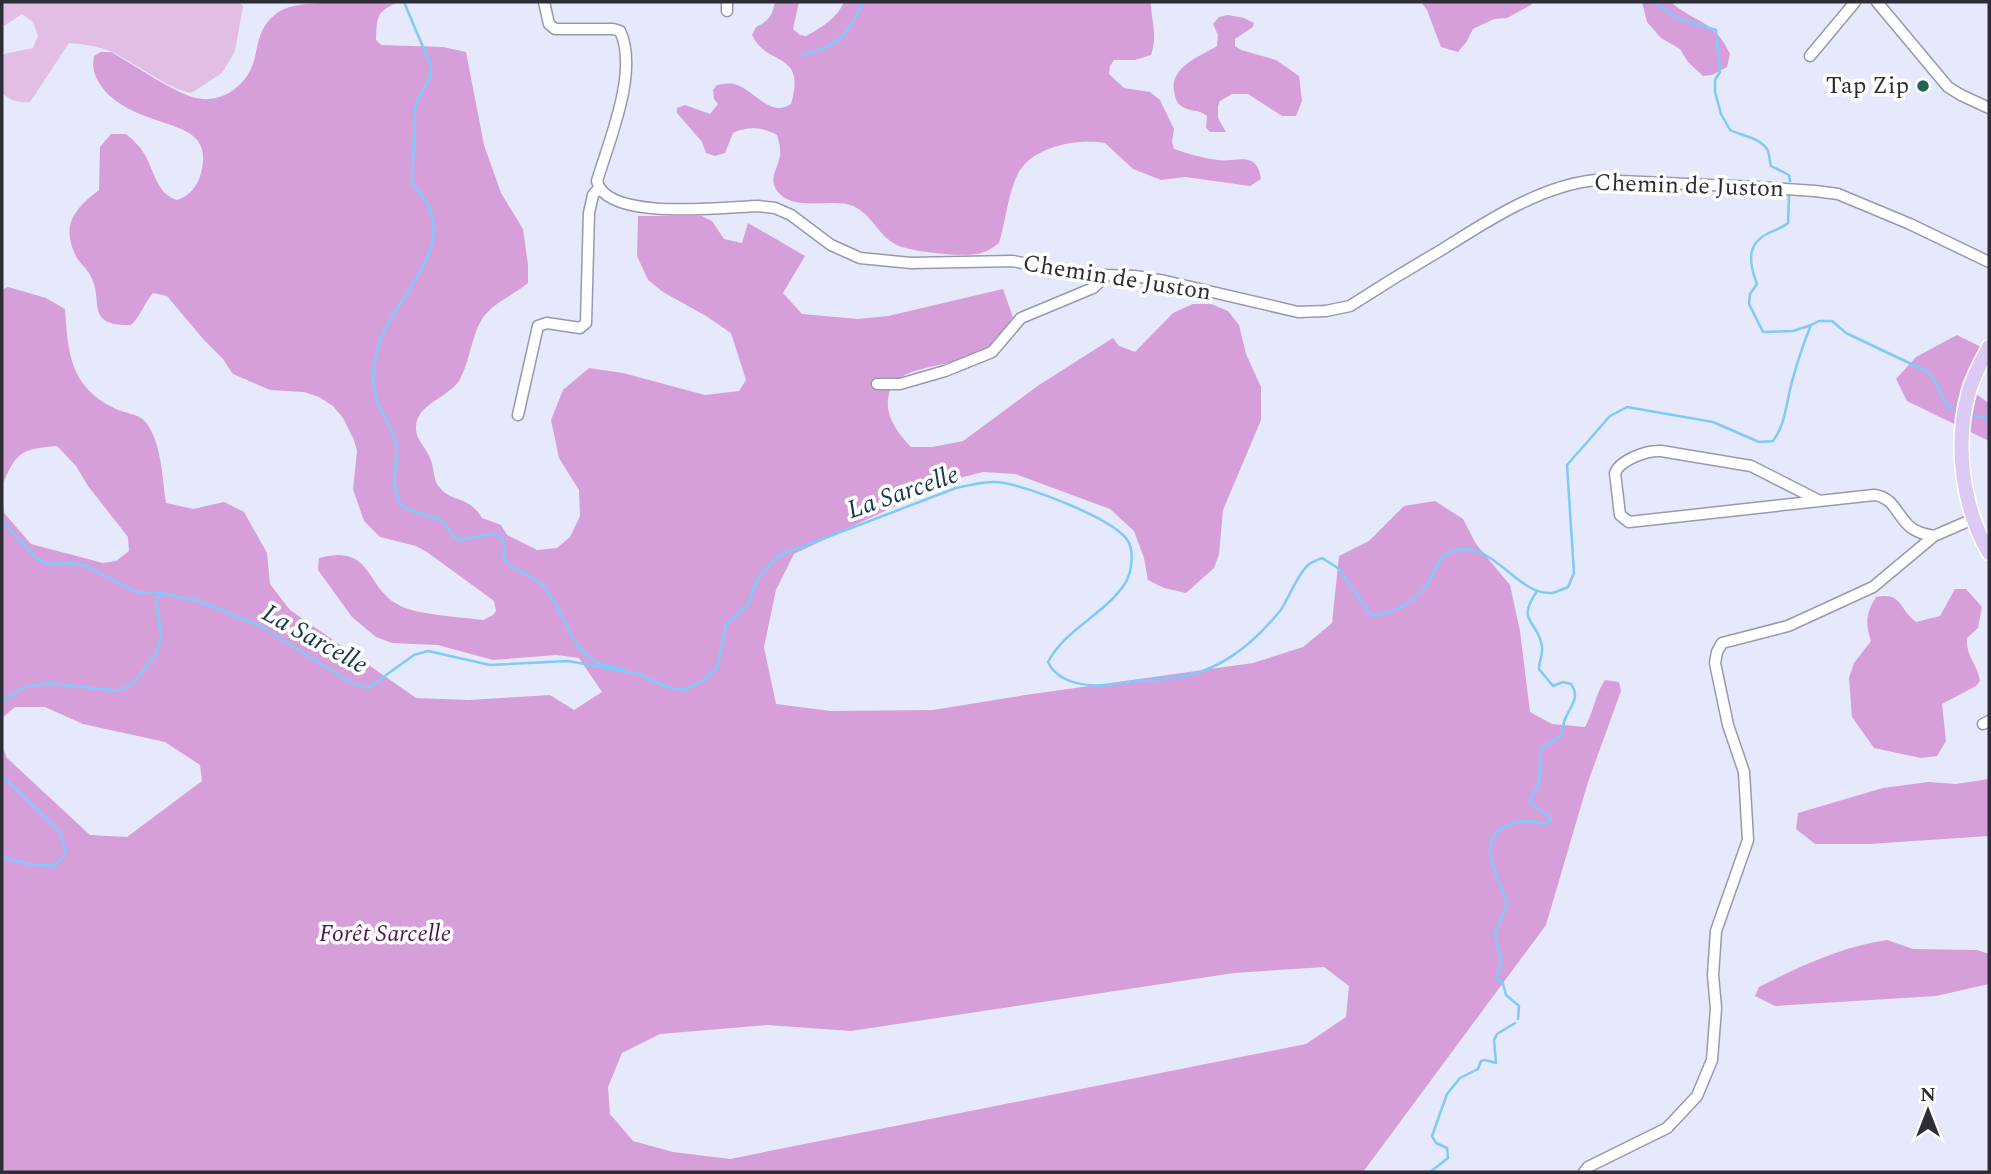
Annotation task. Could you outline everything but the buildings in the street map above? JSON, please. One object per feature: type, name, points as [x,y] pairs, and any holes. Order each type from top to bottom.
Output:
[{"type":"main road","points":[[1989,347],[1969,391],[1963,427],[1964,481],[1973,519],[1989,553]]},
{"type":"street","points":[[518,415],[538,326],[547,323],[580,328],[586,323],[589,213],[593,195],[599,188],[597,181],[619,113],[624,86],[623,39],[620,31],[555,29],[549,24],[544,2]]},
{"type":"street","points":[[1810,56],[1855,2]]},
{"type":"street","points":[[1877,2],[1948,87],[1989,108]]},
{"type":"street","name":"Chemin de Juston","points":[[599,188],[616,201],[649,209],[758,206],[775,208],[790,215],[831,245],[860,258],[911,263],[1013,261],[1074,274],[1135,276],[1298,312],[1326,311],[1350,306],[1492,218],[1555,190],[1595,180],[1756,187],[1838,194],[1910,224],[1989,262]]},
{"type":"street","points":[[877,384],[900,384],[992,352],[1021,318],[1093,288],[1106,276]]},
{"type":"street","points":[[1818,500],[1751,466],[1661,450],[1622,464],[1615,473],[1620,515],[1626,521],[1871,495],[1883,496],[1912,528],[1919,533],[1934,536]]},
{"type":"street","points":[[1584,1172],[1588,1167],[1667,1128],[1697,1096],[1713,1060],[1716,931],[1748,840],[1744,772],[1728,726],[1717,680],[1717,652],[1723,643],[1787,626],[1873,587],[1934,536],[1973,519]]},
{"type":"shaded area","points":[[2,2],[239,2],[243,6],[235,51],[222,73],[191,93],[161,80],[112,52],[69,43],[30,102],[18,102],[2,92],[2,57],[4,54],[33,48],[38,36],[33,22],[22,14],[2,27]]},
{"type":"green space","name":"Forêt Sarcelle","points":[[399,2],[386,8],[379,16],[376,40],[381,45],[443,47],[466,52],[484,145],[501,193],[523,229],[528,283],[486,313],[475,333],[460,379],[455,386],[424,409],[416,425],[417,435],[429,455],[437,484],[442,490],[471,505],[482,518],[501,525],[507,535],[537,550],[557,548],[570,537],[580,516],[579,490],[559,458],[551,420],[563,390],[589,368],[623,373],[705,395],[739,391],[746,380],[731,333],[648,280],[637,256],[638,216],[702,216],[712,221],[724,239],[742,243],[748,223],[805,256],[783,293],[802,314],[858,319],[888,316],[1003,289],[1013,317],[990,347],[968,358],[906,374],[892,386],[888,399],[889,413],[898,431],[911,447],[932,447],[963,441],[1039,385],[1113,338],[1119,346],[1135,352],[1173,313],[1193,304],[1211,304],[1228,311],[1239,325],[1246,354],[1261,387],[1261,420],[1223,510],[1219,554],[1214,568],[1186,593],[1164,588],[1148,580],[1144,558],[1134,531],[1110,509],[1015,474],[983,472],[948,481],[794,554],[776,590],[764,647],[776,704],[831,711],[933,710],[1253,663],[1303,647],[1332,623],[1339,556],[1369,541],[1404,506],[1435,501],[1463,519],[1476,544],[1510,585],[1520,631],[1530,712],[1552,724],[1585,727],[1605,680],[1619,682],[1621,691],[1588,782],[1546,925],[1363,1172],[2,1172],[2,746],[7,758],[90,835],[127,837],[202,781],[200,765],[165,742],[83,724],[45,707],[15,707],[2,718],[2,491],[4,513],[31,544],[103,563],[116,561],[129,551],[128,537],[88,486],[76,466],[57,446],[21,454],[2,485],[2,290],[8,287],[46,298],[65,309],[70,354],[80,379],[99,400],[144,420],[152,432],[161,462],[166,503],[193,509],[224,502],[244,512],[267,553],[270,584],[290,610],[416,698],[468,700],[550,695],[574,710],[602,692],[579,658],[556,655],[493,660],[438,645],[392,643],[376,637],[352,617],[318,570],[319,558],[336,555],[349,556],[359,561],[387,596],[404,608],[414,611],[483,620],[496,611],[494,601],[427,552],[416,546],[380,537],[364,521],[353,489],[357,451],[343,418],[333,406],[304,392],[270,390],[233,374],[167,296],[153,293],[131,325],[106,321],[98,310],[90,275],[72,247],[72,219],[83,204],[99,190],[100,147],[111,134],[126,134],[136,143],[145,155],[160,187],[177,200],[195,186],[200,178],[203,160],[199,142],[186,131],[135,112],[110,96],[95,75],[94,56],[101,52],[111,52],[187,95],[212,99],[234,90],[245,78],[253,63],[264,26],[277,13],[302,4]],"holes":[[[1324,967],[1349,986],[1346,1017],[1306,1044],[730,1159],[673,1152],[633,1141],[610,1114],[608,1087],[622,1053],[660,1034],[767,1025],[851,1031],[1234,973]]]},
{"type":"green space","points":[[775,2],[799,2],[793,29],[806,36],[833,18],[844,2],[1151,2],[1154,34],[1151,55],[1135,60],[1114,60],[1109,74],[1124,88],[1150,92],[1160,100],[1174,129],[1174,149],[1212,159],[1250,161],[1259,170],[1261,179],[1250,186],[1185,177],[1161,180],[1133,169],[1105,143],[1073,143],[1051,148],[1024,165],[1011,191],[999,243],[991,249],[974,254],[952,255],[897,245],[853,206],[803,203],[784,198],[773,182],[780,153],[777,135],[755,128],[744,129],[733,133],[725,153],[715,156],[706,153],[702,142],[677,113],[677,108],[685,105],[710,114],[718,104],[713,90],[717,85],[726,84],[741,87],[776,108],[791,104],[794,75],[783,61],[758,45],[752,35],[756,27],[769,18]]},
{"type":"green space","points":[[1421,2],[1532,2],[1507,18],[1494,19],[1473,29],[1458,52],[1441,47],[1427,10]]},
{"type":"green space","points":[[1642,2],[1671,2],[1710,28],[1730,54],[1727,67],[1712,75],[1703,76],[1688,62],[1680,49],[1661,38],[1647,22]]},
{"type":"green space","points":[[1228,15],[1254,23],[1253,27],[1235,39],[1235,46],[1276,60],[1299,76],[1302,101],[1296,116],[1282,116],[1248,94],[1232,94],[1220,101],[1218,106],[1218,118],[1226,132],[1210,132],[1206,128],[1207,116],[1184,108],[1178,103],[1174,91],[1176,75],[1194,59],[1217,46],[1218,35],[1213,24],[1219,17]]},
{"type":"green space","points":[[1957,335],[1989,351],[1967,388],[1989,403],[1989,441],[1907,401],[1896,379],[1916,357]]},
{"type":"green space","points":[[1955,589],[1966,589],[1982,607],[1978,628],[1967,638],[1968,650],[1980,681],[1976,686],[1942,704],[1946,741],[1937,756],[1921,758],[1874,748],[1852,717],[1849,678],[1854,663],[1871,641],[1868,613],[1876,597],[1895,599],[1916,622],[1940,616]]},
{"type":"green space","points":[[1989,779],[1989,836],[1869,844],[1815,844],[1796,829],[1798,813],[1883,788],[1928,782],[1956,784]]},
{"type":"green space","points":[[1887,940],[1913,949],[1977,950],[1989,954],[1989,984],[1936,996],[1775,1006],[1755,996],[1759,987],[1805,965],[1837,952]]},
{"type":"waterway","points":[[404,2],[431,66],[429,80],[417,100],[415,111],[412,184],[428,206],[434,228],[431,249],[383,333],[374,365],[376,397],[393,433],[396,446],[396,494],[404,508],[442,520],[459,540],[492,534],[502,537],[505,550],[503,556],[506,561],[542,585],[572,637],[586,655],[601,664],[622,669]]},
{"type":"waterway","points":[[802,55],[825,48],[841,38],[853,23],[863,2]]},
{"type":"waterway","points":[[1654,2],[1679,19],[1716,30],[1720,72],[1715,80],[1715,92],[1721,114],[1730,130],[1755,139],[1763,145],[1768,151],[1771,166],[1789,175],[1790,181]]},
{"type":"waterway","points":[[1789,196],[1788,223],[1760,239],[1752,250],[1751,263],[1757,284],[1750,294],[1749,304],[1763,332],[1793,331],[1811,325]]},
{"type":"waterway","name":"La Sarcelle","points":[[2,701],[25,687],[47,683],[119,691],[134,682],[156,654],[161,637],[156,598],[166,594],[199,601],[260,626],[354,684],[368,688],[414,655],[428,651],[490,665],[568,661],[638,674],[667,687],[684,690],[703,681],[717,668],[726,624],[747,606],[759,576],[778,556],[956,488],[992,482],[1051,497],[1090,514],[1120,532],[1130,545],[1132,561],[1126,582],[1108,603],[1056,650],[1048,662],[1053,670],[1068,680],[1086,685],[1173,678],[1219,664],[1246,646],[1280,611],[1304,569],[1322,558],[1338,568],[1371,615],[1392,611],[1412,600],[1423,590],[1440,561],[1450,552],[1457,550],[1470,549],[1482,553],[1540,592],[1552,593],[1568,587],[1574,573],[1567,465],[1610,416],[1627,407],[1713,422],[1759,442],[1773,441],[1784,419],[1793,378],[1808,331],[1811,325],[1819,321],[1832,321],[1846,333],[1928,372],[1947,404],[1960,413]]},
{"type":"waterway","name":"La Sarcelle","points":[[1970,415],[1989,421]]},
{"type":"waterway","points":[[2,521],[37,559],[48,564],[71,563],[86,566],[137,592],[163,593]]},
{"type":"waterway","points":[[1518,1019],[1519,1006],[1506,995],[1503,984],[1497,978],[1501,962],[1495,934],[1507,904],[1492,864],[1491,844],[1495,835],[1510,824],[1527,821],[1546,824],[1551,819],[1530,800],[1539,782],[1541,749],[1562,735],[1564,721],[1575,697],[1571,684],[1563,682],[1553,686],[1539,669],[1542,647],[1528,616],[1537,591]]},
{"type":"waterway","name":"La Sarcelle","points":[[2,776],[60,832],[66,853],[54,866],[28,864],[2,857]]},
{"type":"waterway","points":[[1430,1172],[1448,1158],[1447,1148],[1436,1143],[1432,1136],[1447,1094],[1460,1078],[1478,1069],[1481,1061],[1496,1063],[1494,1040],[1497,1034],[1515,1023]]},
{"type":"place","name":"Tap Zip","points":[[1923,86]]}]
